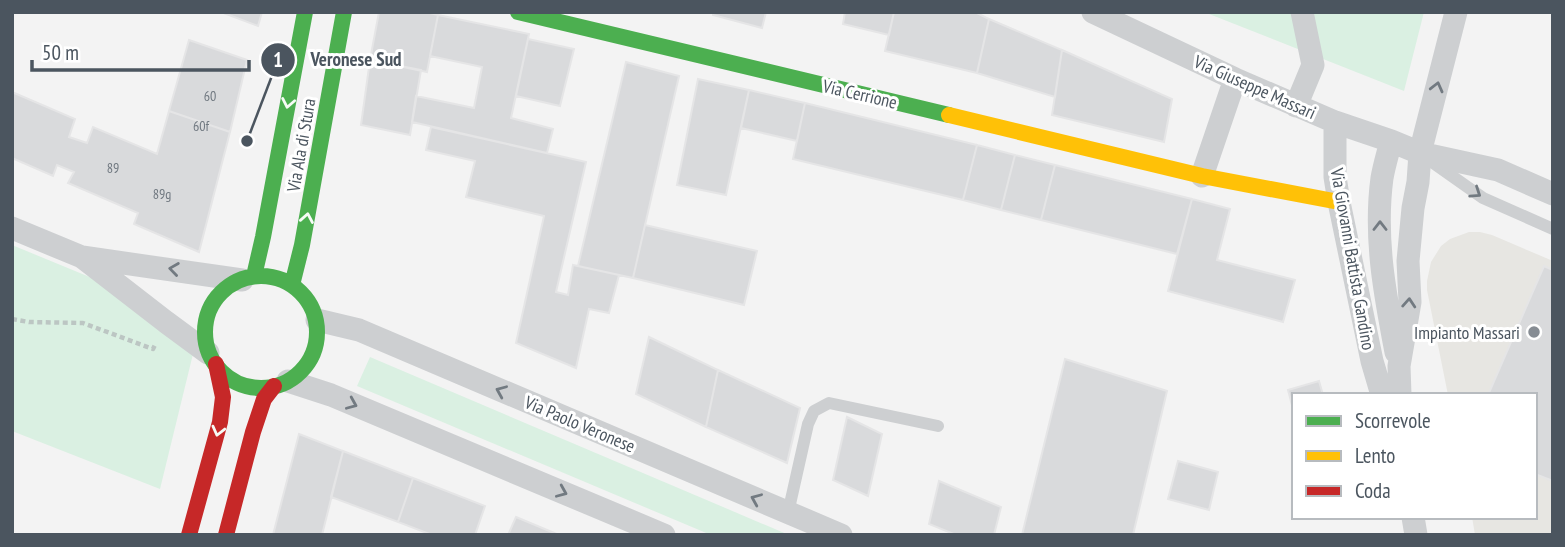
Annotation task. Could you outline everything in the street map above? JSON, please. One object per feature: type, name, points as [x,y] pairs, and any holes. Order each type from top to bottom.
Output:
[{"type":"street","name":"Via Ala di Stura","points":[[248,278],[263,237],[305,12]]},
{"type":"street","name":"Via Ala di Stura","points":[[292,285],[302,245],[344,12]]},
{"type":"street","name":"Via Cerrione","points":[[518,12],[1202,176],[1339,202]]},
{"type":"street","name":"Via Giuseppe Massari","points":[[1093,12],[1235,79],[1335,122],[1420,153],[1498,170],[1553,194]]},
{"type":"street","points":[[1296,106],[1312,65],[1302,12]]},
{"type":"street","name":"Via Giovanni Battista Gandino","points":[[1400,393],[1399,366],[1410,302],[1409,250],[1420,153],[1456,12]]},
{"type":"street","points":[[1202,176],[1235,79]]},
{"type":"street","name":"Via Giovanni Battista Gandino","points":[[1335,122],[1335,177],[1339,202],[1381,393]]},
{"type":"street","points":[[1391,141],[1382,176],[1381,248],[1383,282],[1399,366]]},
{"type":"street","points":[[12,228],[82,257],[248,278],[267,276],[280,279],[303,294],[312,306],[317,320],[317,338],[312,356],[302,370],[264,399],[226,535]]},
{"type":"street","points":[[82,257],[212,358],[233,381],[251,387],[281,384],[331,395],[664,535]]},
{"type":"street","points":[[189,535],[220,422],[223,397],[204,336],[206,319],[222,290],[248,278]]},
{"type":"street","name":"Via Paolo Veronese","points":[[317,320],[359,330],[841,535]]},
{"type":"lane","name":"Via Giuseppe Massari","points":[[1420,153],[1483,198],[1553,229]]},
{"type":"lane","points":[[788,513],[808,424],[814,411],[829,403],[938,426]]},
{"type":"path","points":[[12,319],[83,323],[153,349],[166,323]]},
{"type":"shaded area","points":[[1469,232],[1480,232],[1553,261],[1553,535],[1475,535],[1472,519],[1537,519],[1537,393],[1448,393],[1427,281],[1431,262],[1441,246],[1450,239]]},
{"type":"green space","points":[[1204,12],[1424,12],[1404,91]]},
{"type":"green space","points":[[12,245],[109,285],[193,354],[160,489],[12,431]]},
{"type":"green space","points":[[370,357],[789,535],[711,535],[357,386]]},
{"type":"building","points":[[221,12],[262,12],[258,26]]},
{"type":"building","points":[[379,12],[426,12],[438,15],[427,72],[370,60]]},
{"type":"building","points":[[713,12],[766,12],[762,28],[713,15]]},
{"type":"building","points":[[845,12],[894,12],[889,35],[843,24]]},
{"type":"building","points":[[894,12],[975,12],[989,19],[977,73],[885,51]]},
{"type":"building","points":[[438,15],[529,34],[511,118],[553,129],[547,153],[412,122],[416,96],[474,108],[482,67],[430,56]]},
{"type":"building","points":[[989,19],[1062,50],[1055,97],[977,73]]},
{"type":"building","points":[[528,39],[574,49],[560,106],[516,96]]},
{"type":"building","points":[[189,40],[247,60],[230,132],[169,111]]},
{"type":"building","points":[[1062,50],[1172,99],[1164,142],[1052,115]]},
{"type":"building","points":[[370,60],[421,70],[410,135],[361,125]]},
{"type":"building","points":[[626,62],[679,76],[633,278],[578,266]]},
{"type":"building","points":[[698,79],[749,90],[726,195],[677,185]]},
{"type":"building","points":[[749,90],[805,103],[797,141],[741,128]]},
{"type":"building","points":[[12,92],[75,119],[69,137],[87,143],[93,127],[157,154],[169,111],[230,132],[199,252],[134,224],[138,213],[68,183],[74,172],[57,165],[53,176],[12,158]]},
{"type":"building","points":[[805,103],[977,145],[963,200],[793,159]]},
{"type":"building","points":[[431,127],[586,162],[556,292],[568,295],[573,265],[619,275],[609,313],[589,309],[576,368],[516,343],[544,216],[466,197],[475,161],[426,150]]},
{"type":"building","points":[[977,145],[1015,155],[1001,210],[963,200]]},
{"type":"building","points":[[1015,155],[1055,165],[1041,220],[1001,210]]},
{"type":"building","points":[[1055,165],[1192,199],[1177,254],[1041,220]]},
{"type":"building","points":[[1192,199],[1230,209],[1217,260],[1295,280],[1283,322],[1168,291]]},
{"type":"building","points":[[645,225],[757,251],[744,305],[633,278]]},
{"type":"building","name":"Impianto Massari","points":[[1544,266],[1553,270],[1553,481],[1537,475],[1537,393],[1489,393]]},
{"type":"building","points":[[649,337],[718,370],[706,427],[636,394]]},
{"type":"building","points":[[1065,359],[1167,391],[1133,535],[1022,535]]},
{"type":"building","points":[[718,370],[800,408],[787,463],[706,427]]},
{"type":"building","points":[[1319,381],[1322,393],[1292,393],[1292,405],[1288,390]]},
{"type":"building","points":[[847,417],[882,434],[868,496],[833,480]]},
{"type":"building","points":[[299,434],[343,451],[322,535],[273,535]]},
{"type":"building","points":[[343,451],[413,478],[398,522],[331,497]]},
{"type":"building","points":[[1178,461],[1218,472],[1209,510],[1168,499]]},
{"type":"building","points":[[413,478],[485,506],[475,535],[432,535],[398,522]]},
{"type":"building","points":[[939,481],[1001,507],[994,535],[956,535],[929,524]]},
{"type":"building","points":[[516,517],[559,535],[508,535]]},
{"type":"traffic: fast","points":[[254,276],[305,12]]},
{"type":"traffic: fast","points":[[292,285],[302,245],[344,12]]},
{"type":"traffic: fast","points":[[518,12],[949,115]]},
{"type":"traffic: fast","points":[[261,276],[282,280],[301,292],[313,311],[317,332],[313,353],[301,372],[282,384],[261,388],[240,384],[221,372],[209,353],[205,332],[209,311],[221,292],[240,280],[261,276]]},
{"type":"traffic: slow","points":[[949,115],[1202,176],[1339,202]]},
{"type":"traffic: jam","points":[[189,535],[220,422],[223,397],[216,364]]},
{"type":"traffic: jam","points":[[226,535],[253,432],[264,399],[274,386]]},
{"type":"place","name":"Veronese Sud","points":[[247,141]]},
{"type":"place","name":"Impianto Massari","points":[[1534,332]]}]
